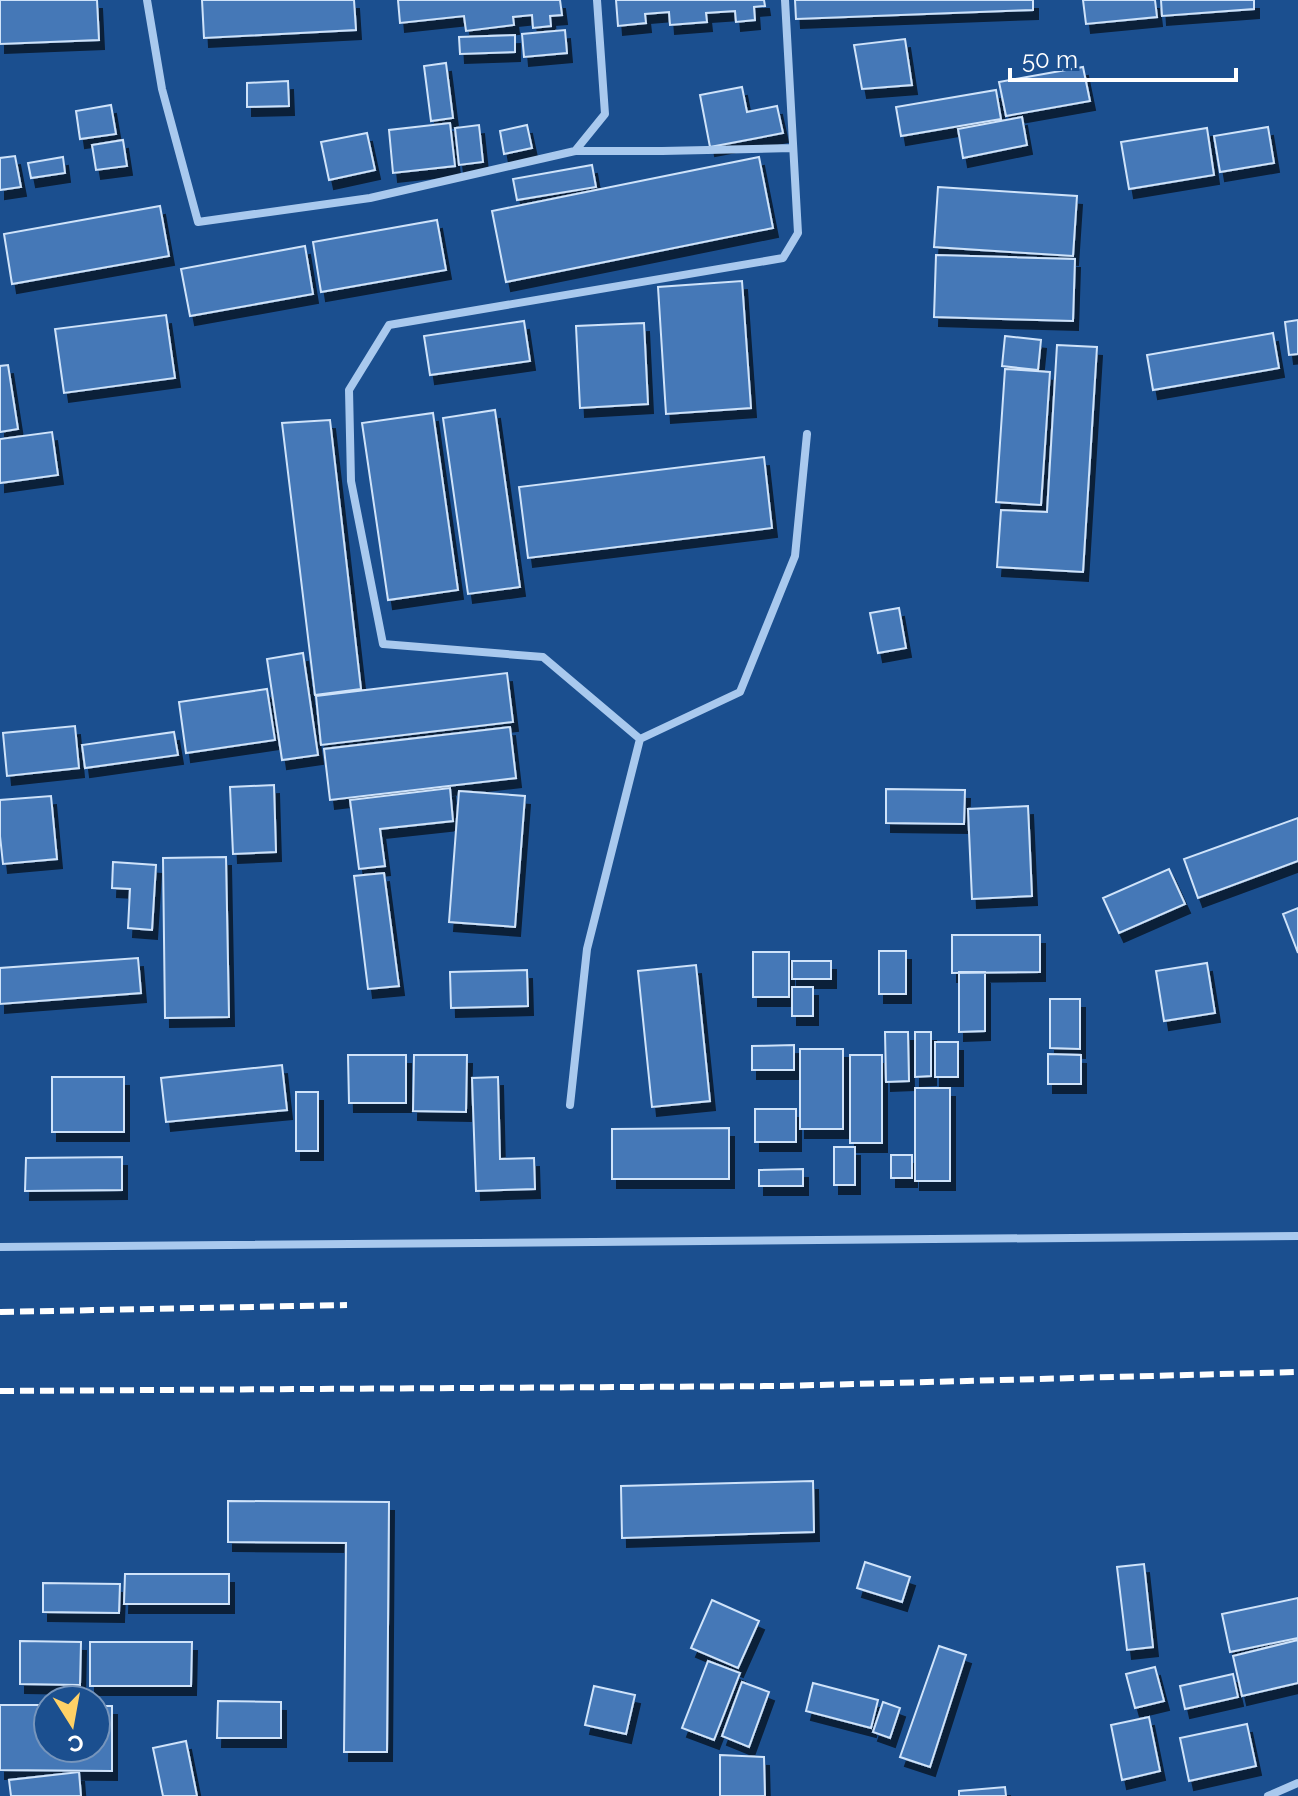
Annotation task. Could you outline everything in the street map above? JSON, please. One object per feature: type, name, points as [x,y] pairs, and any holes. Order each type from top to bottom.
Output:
[{"type":"street","points":[[147,0],[162,89],[198,222],[370,198],[575,151],[792,148]]},
{"type":"street","points":[[575,151],[605,114],[597,0]]},
{"type":"street","points":[[640,739],[543,657],[383,644],[351,481],[349,390],[389,325],[783,258],[798,233],[785,0]]},
{"type":"street","points":[[640,739],[740,692],[795,556],[807,434]]},
{"type":"street","points":[[570,1105],[587,949],[640,739]]},
{"type":"street","points":[[0,1247],[1298,1236]]},
{"type":"street","points":[[1268,1796],[1298,1783]]},
{"type":"building","points":[[0,0],[97,0],[99,40],[0,44]]},
{"type":"building","points":[[202,0],[354,0],[356,30],[204,38]]},
{"type":"building","points":[[398,0],[560,0],[562,15],[550,16],[551,26],[533,28],[532,15],[513,17],[514,25],[466,31],[464,16],[400,23]]},
{"type":"building","points":[[616,0],[764,0],[765,6],[754,7],[755,20],[736,22],[735,11],[706,13],[707,22],[670,25],[669,12],[645,14],[646,23],[618,26]]},
{"type":"building","points":[[795,0],[1033,0],[1033,10],[796,19]]},
{"type":"building","points":[[1083,0],[1155,0],[1157,17],[1086,24]]},
{"type":"building","points":[[1161,0],[1254,0],[1254,9],[1162,16]]},
{"type":"building","points":[[565,30],[567,53],[524,57],[522,34]]},
{"type":"building","points":[[515,35],[515,52],[460,54],[459,37]]},
{"type":"building","points":[[905,39],[912,85],[862,89],[854,45]]},
{"type":"building","points":[[446,63],[453,118],[431,121],[424,66]]},
{"type":"building","points":[[1083,67],[1090,101],[1006,116],[999,82]]},
{"type":"building","points":[[288,81],[289,106],[247,107],[247,83]]},
{"type":"building","points":[[742,87],[747,112],[777,106],[783,133],[710,147],[700,95]]},
{"type":"building","points":[[996,90],[1001,119],[901,136],[896,107]]},
{"type":"building","points":[[111,105],[116,134],[80,139],[76,111]]},
{"type":"building","points":[[1022,117],[1027,145],[963,158],[958,129]]},
{"type":"building","points":[[450,123],[455,166],[393,173],[389,130]]},
{"type":"building","points":[[479,125],[483,162],[459,165],[455,128]]},
{"type":"building","points":[[527,125],[532,148],[504,154],[500,131]]},
{"type":"building","points":[[1268,127],[1274,163],[1220,172],[1214,136]]},
{"type":"building","points":[[1207,128],[1214,175],[1129,189],[1121,142]]},
{"type":"building","points":[[367,133],[375,170],[329,180],[321,142]]},
{"type":"building","points":[[123,140],[127,166],[96,170],[92,145]]},
{"type":"building","points":[[15,156],[21,187],[0,190],[0,158]]},
{"type":"building","points":[[63,157],[65,173],[31,178],[28,163]]},
{"type":"building","points":[[759,157],[773,228],[506,282],[492,211]]},
{"type":"building","points":[[592,165],[596,187],[517,200],[513,179]]},
{"type":"building","points":[[938,187],[1077,196],[1073,256],[934,247]]},
{"type":"building","points":[[160,206],[169,256],[12,284],[4,234]]},
{"type":"building","points":[[437,220],[446,270],[321,292],[313,242]]},
{"type":"building","points":[[305,246],[313,294],[190,316],[181,269]]},
{"type":"building","points":[[936,255],[1075,259],[1073,321],[934,317]]},
{"type":"building","points":[[742,281],[751,408],[666,414],[658,287]]},
{"type":"building","points":[[166,315],[175,378],[64,393],[55,329]]},
{"type":"building","points":[[1298,320],[1298,354],[1289,355],[1285,322]]},
{"type":"building","points":[[524,321],[530,361],[430,375],[424,336]]},
{"type":"building","points":[[644,323],[648,404],[580,408],[576,326]]},
{"type":"building","points":[[1273,333],[1279,368],[1153,390],[1147,355]]},
{"type":"building","points":[[1005,336],[1041,340],[1038,370],[1002,366]]},
{"type":"building","points":[[1057,345],[1097,347],[1083,572],[997,567],[1001,510],[1047,512]]},
{"type":"building","points":[[8,365],[18,429],[0,432],[0,366]]},
{"type":"building","points":[[1005,369],[1050,372],[1041,505],[996,502]]},
{"type":"building","points":[[495,410],[520,587],[468,594],[443,418]]},
{"type":"building","points":[[433,413],[458,590],[388,600],[362,423]]},
{"type":"building","points":[[330,420],[361,689],[315,695],[282,423]]},
{"type":"building","points":[[52,432],[58,475],[0,483],[0,439]]},
{"type":"building","points":[[764,457],[772,528],[528,558],[519,487]]},
{"type":"building","points":[[899,608],[906,648],[878,653],[870,613]]},
{"type":"building","points":[[303,653],[318,755],[282,760],[267,659]]},
{"type":"building","points":[[507,673],[513,722],[321,745],[316,696]]},
{"type":"building","points":[[267,689],[275,740],[186,753],[179,702]]},
{"type":"building","points":[[75,726],[79,768],[7,776],[3,733]]},
{"type":"building","points":[[510,727],[516,778],[330,800],[324,749]]},
{"type":"building","points":[[174,732],[178,755],[85,768],[82,745]]},
{"type":"building","points":[[274,785],[276,852],[233,854],[230,787]]},
{"type":"building","points":[[450,788],[453,821],[380,829],[385,866],[359,869],[350,800]]},
{"type":"building","points":[[886,789],[965,790],[964,824],[886,823]]},
{"type":"building","points":[[459,791],[525,796],[515,927],[449,922]]},
{"type":"building","points":[[51,796],[57,859],[3,864],[0,800]]},
{"type":"building","points":[[1028,806],[1032,896],[972,899],[968,809]]},
{"type":"building","points":[[1298,818],[1298,861],[1198,898],[1184,859]]},
{"type":"building","points":[[226,857],[229,1017],[165,1018],[163,858]]},
{"type":"building","points":[[113,862],[156,865],[152,930],[128,928],[130,889],[112,888]]},
{"type":"building","points":[[1169,869],[1185,904],[1119,933],[1103,898]]},
{"type":"building","points":[[384,873],[399,986],[368,989],[354,876]]},
{"type":"building","points":[[1298,908],[1298,953],[1283,914]]},
{"type":"building","points":[[952,935],[1040,935],[1040,972],[952,973]]},
{"type":"building","points":[[879,951],[906,951],[906,994],[879,994]]},
{"type":"building","points":[[753,952],[789,952],[789,997],[753,997]]},
{"type":"building","points":[[138,958],[141,993],[0,1004],[0,968]]},
{"type":"building","points":[[792,961],[831,961],[831,979],[792,979]]},
{"type":"building","points":[[1207,963],[1215,1013],[1164,1021],[1156,971]]},
{"type":"building","points":[[696,965],[710,1101],[652,1107],[638,971]]},
{"type":"building","points":[[527,970],[528,1006],[451,1008],[450,972]]},
{"type":"building","points":[[959,972],[985,972],[985,1031],[959,1032]]},
{"type":"building","points":[[792,987],[813,987],[813,1016],[792,1016]]},
{"type":"building","points":[[1050,999],[1080,999],[1080,1049],[1050,1048]]},
{"type":"building","points":[[885,1032],[908,1032],[909,1081],[886,1082]]},
{"type":"building","points":[[915,1032],[931,1032],[931,1076],[915,1077]]},
{"type":"building","points":[[935,1042],[958,1042],[958,1077],[935,1077]]},
{"type":"building","points":[[794,1045],[794,1070],[752,1070],[752,1046]]},
{"type":"building","points":[[800,1049],[843,1049],[843,1129],[800,1129]]},
{"type":"building","points":[[1048,1054],[1081,1055],[1081,1084],[1048,1084]]},
{"type":"building","points":[[348,1055],[406,1055],[406,1103],[349,1103]]},
{"type":"building","points":[[414,1055],[467,1055],[466,1112],[413,1111]]},
{"type":"building","points":[[850,1055],[882,1055],[882,1143],[850,1143]]},
{"type":"building","points":[[282,1065],[287,1110],[166,1122],[161,1078]]},
{"type":"building","points":[[52,1077],[124,1077],[124,1132],[52,1132]]},
{"type":"building","points":[[498,1077],[500,1159],[534,1158],[535,1189],[476,1191],[472,1078]]},
{"type":"building","points":[[915,1088],[950,1088],[950,1181],[915,1181]]},
{"type":"building","points":[[296,1092],[318,1092],[318,1151],[296,1151]]},
{"type":"building","points":[[755,1109],[796,1109],[796,1142],[755,1142]]},
{"type":"building","points":[[729,1128],[729,1179],[612,1179],[612,1129]]},
{"type":"building","points":[[834,1147],[855,1147],[855,1185],[834,1185]]},
{"type":"building","points":[[891,1155],[912,1155],[912,1178],[891,1178]]},
{"type":"building","points":[[122,1157],[122,1190],[25,1191],[26,1158]]},
{"type":"building","points":[[803,1169],[803,1186],[759,1186],[759,1170]]},
{"type":"building","points":[[813,1481],[814,1532],[622,1538],[621,1486]]},
{"type":"building","points":[[228,1501],[389,1502],[387,1752],[344,1752],[346,1543],[228,1542]]},
{"type":"building","points":[[865,1562],[910,1577],[902,1602],[857,1588]]},
{"type":"building","points":[[1144,1564],[1153,1647],[1127,1650],[1117,1567]]},
{"type":"building","points":[[125,1574],[229,1574],[229,1604],[124,1604]]},
{"type":"building","points":[[43,1583],[120,1584],[119,1613],[43,1612]]},
{"type":"building","points":[[1298,1598],[1298,1638],[1230,1652],[1222,1614]]},
{"type":"building","points":[[712,1600],[759,1621],[738,1668],[691,1648]]},
{"type":"building","points":[[1298,1640],[1298,1683],[1242,1696],[1233,1656]]},
{"type":"building","points":[[20,1641],[81,1642],[80,1684],[20,1684]]},
{"type":"building","points":[[90,1642],[192,1642],[191,1686],[90,1684]]},
{"type":"building","points":[[939,1646],[966,1655],[930,1767],[900,1757]]},
{"type":"building","points":[[708,1661],[740,1673],[714,1740],[682,1728]]},
{"type":"building","points":[[1155,1667],[1164,1701],[1135,1708],[1126,1674]]},
{"type":"building","points":[[1233,1674],[1238,1697],[1185,1709],[1180,1686]]},
{"type":"building","points":[[742,1682],[769,1692],[749,1747],[722,1736]]},
{"type":"building","points":[[813,1683],[878,1700],[871,1728],[806,1711]]},
{"type":"building","points":[[594,1686],[635,1695],[626,1734],[585,1725]]},
{"type":"building","points":[[218,1701],[281,1702],[281,1738],[217,1738]]},
{"type":"building","points":[[883,1702],[900,1708],[890,1738],[873,1732]]},
{"type":"building","points":[[0,1705],[32,1705],[32,1764],[112,1764],[112,1771],[0,1770]]},
{"type":"building","points":[[1149,1717],[1160,1771],[1122,1780],[1111,1725]]},
{"type":"building","points":[[1247,1724],[1256,1766],[1189,1781],[1180,1738]]},
{"type":"building","points":[[186,1741],[197,1796],[163,1796],[153,1748]]},
{"type":"building","points":[[720,1755],[764,1757],[765,1796],[720,1796]]},
{"type":"building","points":[[79,1772],[81,1796],[11,1796],[9,1780]]},
{"type":"building","points":[[1005,1787],[1006,1796],[959,1796],[959,1791]]},
{"type":"railway","points":[[0,1312],[347,1305]]},
{"type":"railway","points":[[0,1391],[781,1386],[1298,1372]]}]
